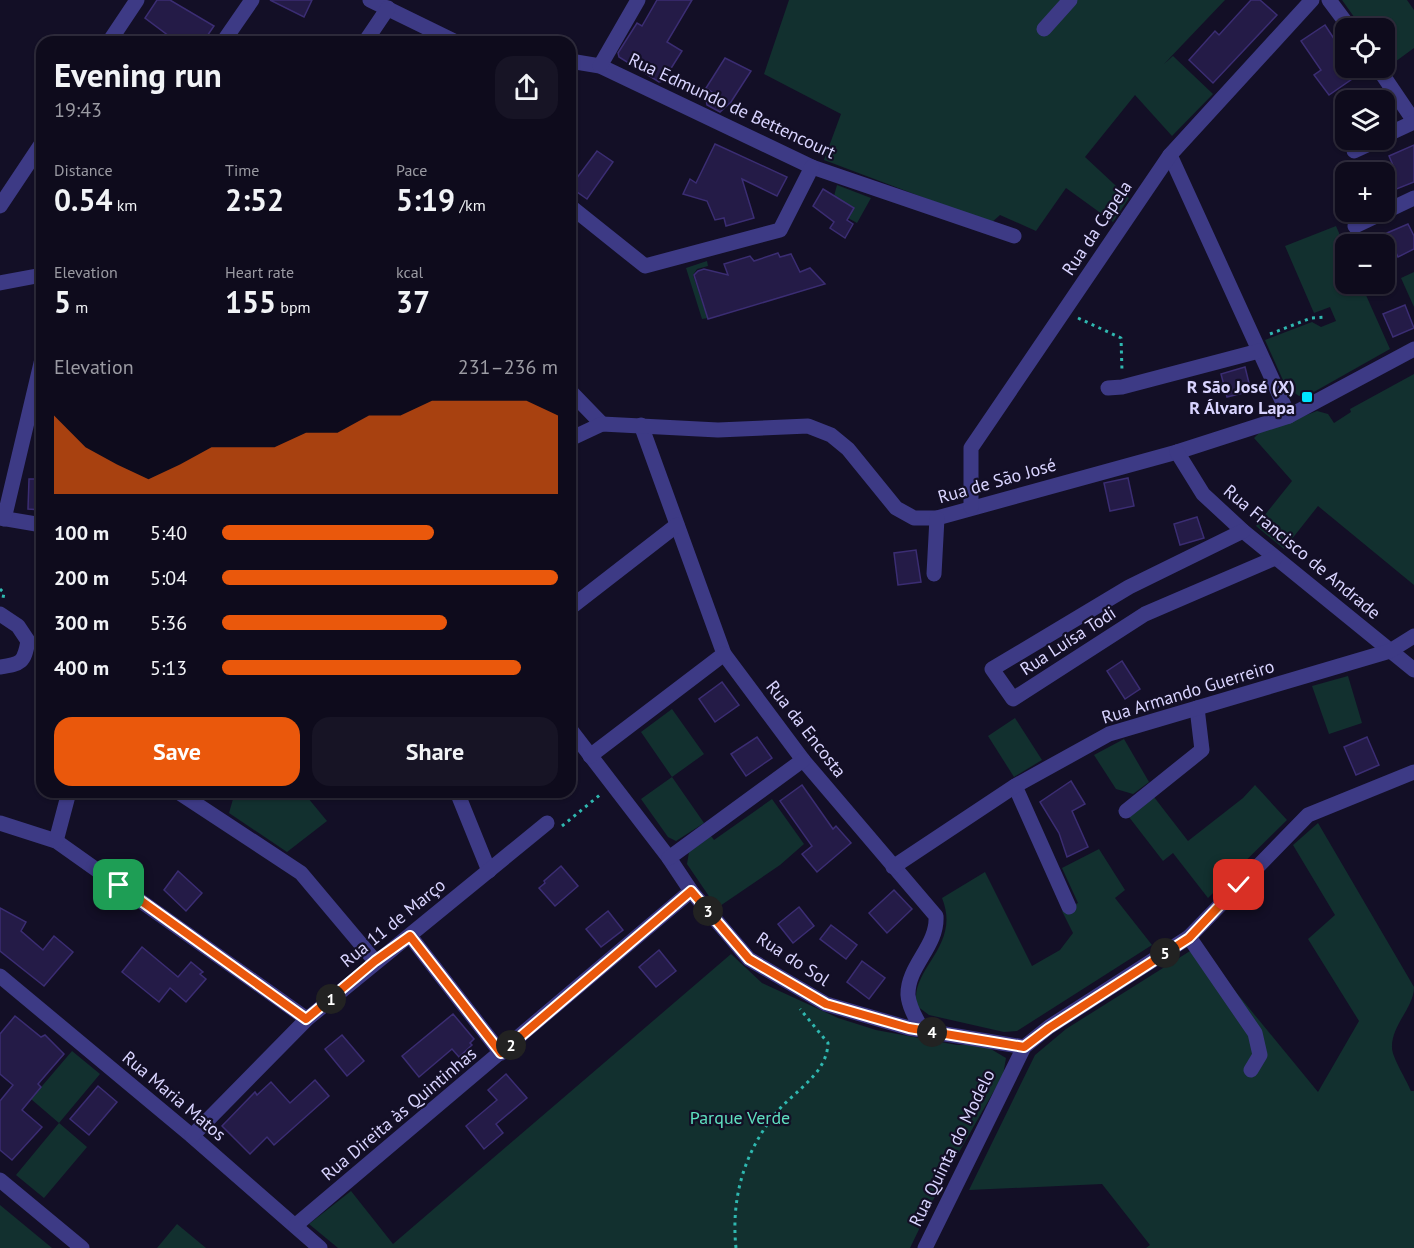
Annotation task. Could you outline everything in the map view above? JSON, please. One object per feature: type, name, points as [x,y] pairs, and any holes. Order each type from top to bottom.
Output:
[{"type":"street","points":[[113,36],[137,0]]},
{"type":"street","points":[[227,36],[252,0]]},
{"type":"street","points":[[370,0],[444,36]]},
{"type":"street","points":[[600,66],[638,0]]},
{"type":"street","points":[[1044,29],[1070,0]]},
{"type":"street","name":"Rua da Capela","points":[[970,507],[971,448],[1170,155],[1312,0]]},
{"type":"street","points":[[1329,0],[1342,18]]},
{"type":"street","points":[[369,36],[388,8]]},
{"type":"street","name":"Rua Edmundo de Bettencourt","points":[[576,62],[600,66],[812,167],[1014,236]]},
{"type":"street","points":[[1385,78],[1414,121],[1395,130]]},
{"type":"street","points":[[0,206],[36,152]]},
{"type":"street","points":[[1170,155],[1289,416]]},
{"type":"street","points":[[576,211],[645,266],[780,230],[812,167]]},
{"type":"street","points":[[1355,226],[1414,198]]},
{"type":"street","points":[[0,283],[36,276]]},
{"type":"street","points":[[1115,388],[1257,345]]},
{"type":"street","name":"Rua de São José","points":[[576,436],[602,424],[718,430],[808,426],[831,435],[848,449],[896,508],[914,518],[937,518],[970,507],[1177,452],[1289,416],[1414,349]]},
{"type":"street","points":[[36,394],[2,518],[36,524]]},
{"type":"street","points":[[576,397],[602,424]]},
{"type":"street","name":"Rua da Encosta","points":[[641,425],[724,654],[803,759],[936,916],[937,928],[932,943],[910,980],[908,996],[923,1030]]},
{"type":"street","name":"Rua Francisco de Andrade","points":[[1177,452],[1203,494],[1243,531],[1414,670]]},
{"type":"street","points":[[934,574],[937,518]]},
{"type":"street","points":[[576,604],[678,525]]},
{"type":"street","name":"Rua Luísa Todi","points":[[1243,531],[1129,587],[992,669],[1013,699],[1145,614],[1275,558]]},
{"type":"street","points":[[0,614],[18,626],[28,641],[25,656],[17,665],[0,668]]},
{"type":"street","name":"Rua Armando Guerreiro","points":[[893,867],[1015,786],[1109,734],[1390,651],[1414,636]]},
{"type":"street","points":[[590,756],[724,654]]},
{"type":"street","points":[[1126,810],[1202,750],[1197,708]]},
{"type":"street","name":"Rua do Sol","points":[[576,737],[669,858],[691,891],[749,959],[826,1004],[923,1030],[1024,1047]]},
{"type":"street","points":[[669,858],[803,759]]},
{"type":"street","name":"Rua Quinta do Modelo","points":[[925,1248],[1024,1047],[1049,1028],[1189,938],[1308,815],[1414,772]]},
{"type":"street","points":[[1015,786],[1069,907]]},
{"type":"street","points":[[56,841],[67,798]]},
{"type":"street","points":[[187,798],[301,873],[375,961]]},
{"type":"street","points":[[459,798],[489,871]]},
{"type":"street","name":"Rua 11 de Março","points":[[192,1136],[306,1019],[547,823]]},
{"type":"street","points":[[0,824],[56,841],[306,1019]]},
{"type":"street","name":"Rua Direita às Quintinhas","points":[[296,1225],[691,891]]},
{"type":"street","points":[[410,936],[501,1053]]},
{"type":"street","points":[[1189,938],[1256,1033],[1260,1055],[1251,1071]]},
{"type":"street","name":"Rua Maria Matos","points":[[0,976],[192,1136],[320,1248]]},
{"type":"street","points":[[0,1180],[82,1248]]},
{"type":"path","points":[[1075,317],[1121,338],[1115,388]]},
{"type":"path","points":[[1257,345],[1311,318],[1325,317]]},
{"type":"path","points":[[547,823],[553,833],[613,785]]},
{"type":"path","points":[[736,1248],[735,1199],[745,1164],[772,1117],[821,1069],[827,1055],[828,1042],[793,1000],[797,987]]},
{"type":"green space","points":[[789,0],[1225,0],[1164,64],[1173,56],[1213,94],[1172,136],[1135,95],[1085,157],[1129,198],[1113,222],[1066,188],[1036,231],[1000,215],[991,223],[824,160],[841,114],[764,74]]},
{"type":"green space","points":[[1342,0],[1407,0],[1414,10],[1414,48],[1395,62],[1395,18],[1355,18]]},
{"type":"green space","points":[[837,185],[871,198],[857,223],[848,218],[854,208],[834,196]]},
{"type":"green space","points":[[1336,226],[1339,234],[1335,234],[1335,294],[1365,294],[1390,349],[1312,393],[1299,396],[1286,387],[1265,340],[1312,322],[1321,327],[1336,321],[1330,307],[1314,313],[1285,246]]},
{"type":"green space","points":[[707,261],[708,266],[697,269],[693,275],[704,308],[727,302],[719,309],[721,316],[702,319],[686,268]]},
{"type":"green space","points":[[1414,272],[1414,307],[1401,278]]},
{"type":"green space","points":[[1414,374],[1414,585],[1318,506],[1284,549],[1256,526],[1292,481],[1254,438],[1259,433],[1317,411],[1328,414],[1334,423],[1351,412],[1350,409]]},
{"type":"green space","points":[[1348,676],[1362,723],[1329,734],[1312,686]]},
{"type":"green space","points":[[672,709],[704,754],[672,777],[641,732]]},
{"type":"green space","points":[[1015,718],[1042,760],[1014,777],[988,736]]},
{"type":"green space","points":[[1124,739],[1149,782],[1133,794],[1116,789],[1094,755]]},
{"type":"green space","points":[[672,777],[704,823],[676,841],[668,837],[641,799]]},
{"type":"green space","points":[[1255,785],[1287,820],[1208,898],[1173,853],[1163,861],[1129,817],[1154,797],[1188,841],[1243,798]]},
{"type":"green space","points":[[233,798],[308,798],[327,821],[287,852],[229,813]]},
{"type":"green space","points":[[772,799],[804,844],[780,865],[717,908],[687,864],[689,852],[711,836],[714,840]]},
{"type":"green space","points":[[1318,823],[1414,987],[1413,995],[1395,1032],[1392,1048],[1411,1091],[1414,1091],[1414,1248],[1146,1248],[1150,1245],[1102,1184],[969,1190],[1035,1055],[1066,1029],[1198,946],[1318,1092],[1359,1021],[1308,939],[1335,915],[1293,845]]},
{"type":"green space","points":[[1099,849],[1125,890],[1115,898],[1152,945],[1017,1031],[1004,1032],[929,1015],[917,1006],[916,993],[920,980],[941,944],[945,930],[946,915],[942,898],[985,872],[1032,966],[1060,950],[1073,933],[1062,911],[1078,903],[1062,868]]},
{"type":"green space","name":"Parque Verde","points":[[731,954],[762,983],[838,1018],[876,1030],[957,1045],[984,1045],[1006,1058],[1003,1075],[941,1184],[910,1248],[338,1248],[309,1224],[351,1191],[393,1244]]},
{"type":"green space","points":[[72,1051],[100,1074],[59,1123],[31,1099]]},
{"type":"green space","points":[[59,1123],[87,1147],[44,1198],[16,1175]]},
{"type":"green space","points":[[0,1205],[52,1248],[0,1248]]},
{"type":"green space","points":[[177,1224],[206,1248],[157,1248]]},
{"type":"building","points":[[157,0],[170,0],[214,26],[207,36],[169,36],[145,18]]},
{"type":"building","points":[[270,0],[312,0],[304,17]]},
{"type":"building","points":[[657,0],[692,0],[667,42],[682,51],[663,81],[659,82],[619,57],[618,53],[637,23],[642,26]]},
{"type":"building","points":[[1251,0],[1260,0],[1277,15],[1213,83],[1189,60],[1215,31],[1219,35]]},
{"type":"building","points":[[1325,25],[1335,40],[1335,78],[1354,78],[1329,95],[1314,75],[1321,70],[1301,41]]},
{"type":"building","points":[[725,58],[751,71],[731,102],[720,112],[707,105],[706,100],[712,92],[706,88]]},
{"type":"building","points":[[715,144],[787,177],[777,196],[742,179],[754,218],[726,226],[724,218],[715,220],[707,201],[683,194],[690,179],[696,183]]},
{"type":"building","points":[[1414,145],[1414,182],[1395,190],[1395,162],[1392,162],[1389,156]]},
{"type":"building","points":[[597,151],[613,162],[587,199],[576,191],[576,179]]},
{"type":"building","points":[[823,189],[854,208],[847,220],[853,224],[845,238],[830,228],[834,222],[813,206]]},
{"type":"building","points":[[1408,224],[1414,236],[1414,249],[1398,257],[1395,250],[1395,234],[1387,233]]},
{"type":"building","points":[[778,253],[780,257],[791,254],[800,272],[810,268],[825,284],[708,319],[694,275],[698,271],[704,269],[728,275],[724,264],[750,256],[754,261]]},
{"type":"building","points":[[1405,305],[1414,328],[1393,337],[1383,314]]},
{"type":"building","points":[[1245,367],[1251,391],[1227,397],[1221,374]]},
{"type":"building","points":[[1128,478],[1134,506],[1110,511],[1104,483]]},
{"type":"building","points":[[29,479],[36,479],[36,510],[28,509]]},
{"type":"building","points":[[1197,517],[1204,538],[1180,545],[1174,524]]},
{"type":"building","points":[[916,550],[921,582],[898,585],[894,553]]},
{"type":"building","points":[[1122,661],[1140,689],[1125,699],[1107,671]]},
{"type":"building","points":[[722,682],[739,705],[715,722],[699,699]]},
{"type":"building","points":[[757,737],[772,758],[746,776],[731,754]]},
{"type":"building","points":[[1367,737],[1379,765],[1356,775],[1344,747]]},
{"type":"building","points":[[1071,781],[1085,804],[1072,811],[1088,847],[1067,857],[1059,833],[1040,802]]},
{"type":"building","points":[[802,785],[833,829],[836,826],[851,843],[817,872],[802,854],[812,846],[780,801]]},
{"type":"building","points":[[561,866],[578,886],[555,906],[539,888]]},
{"type":"building","points":[[178,871],[202,893],[186,911],[164,890]]},
{"type":"building","points":[[894,890],[912,909],[887,933],[869,913]]},
{"type":"building","points":[[799,907],[814,926],[793,943],[778,924]]},
{"type":"building","points":[[0,908],[26,922],[21,931],[43,950],[54,936],[73,952],[44,986],[0,951]]},
{"type":"building","points":[[608,911],[623,930],[601,947],[586,929]]},
{"type":"building","points":[[831,925],[857,945],[846,959],[820,939]]},
{"type":"building","points":[[142,947],[178,977],[191,962],[203,972],[200,974],[206,979],[186,1002],[170,988],[159,1002],[122,972]]},
{"type":"building","points":[[659,950],[676,971],[656,987],[639,967]]},
{"type":"building","points":[[862,961],[885,978],[869,999],[847,982]]},
{"type":"building","points":[[453,1014],[474,1039],[470,1043],[472,1045],[459,1057],[452,1049],[419,1077],[402,1056]]},
{"type":"building","points":[[15,1016],[41,1037],[45,1035],[64,1054],[38,1084],[41,1087],[22,1110],[42,1127],[12,1160],[0,1150],[0,1101],[13,1085],[0,1074],[0,1034]]},
{"type":"building","points":[[342,1035],[364,1061],[347,1076],[325,1049]]},
{"type":"building","points":[[506,1074],[527,1098],[496,1124],[503,1133],[484,1149],[466,1126],[497,1100],[488,1090]]},
{"type":"building","points":[[315,1080],[329,1096],[274,1145],[267,1137],[250,1154],[222,1126],[255,1092],[257,1095],[271,1082],[290,1103]]},
{"type":"building","points":[[98,1086],[117,1102],[89,1135],[70,1119]]},
{"type":"place","name":"R São José (X) R Álvaro Lapa","points":[[1307,397]]},
{"type":"route","points":[[119,885],[306,1019],[375,961],[410,936],[501,1053],[691,891],[749,959],[826,1004],[909,1028],[1024,1047],[1049,1028],[1189,938],[1239,885]]}]
